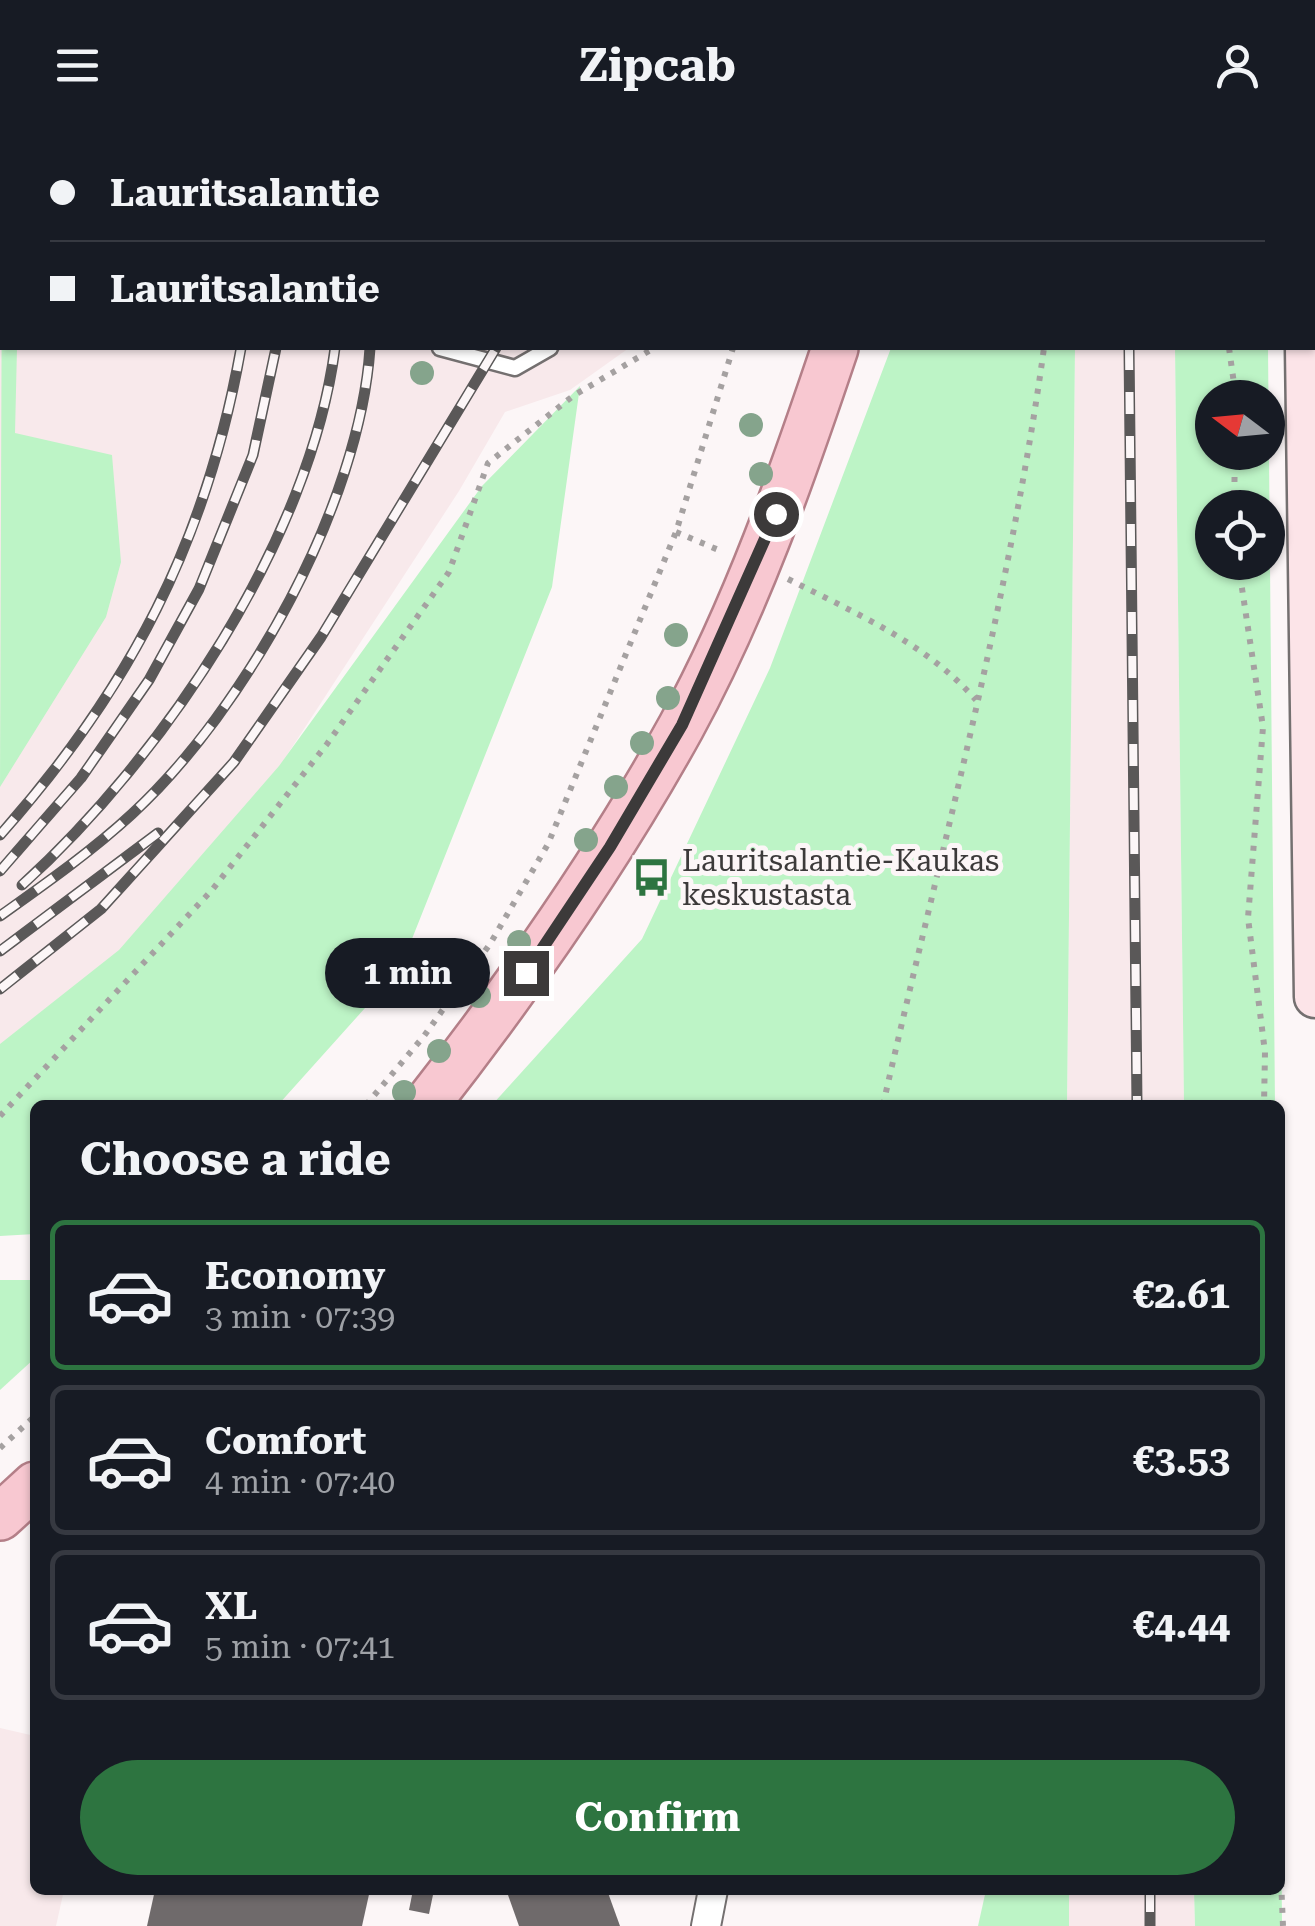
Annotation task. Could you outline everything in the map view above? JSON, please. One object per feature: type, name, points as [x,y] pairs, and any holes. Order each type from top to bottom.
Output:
[{"type":"main road","points":[[430,1100],[546,946],[682,725],[792,479],[834,350]]},
{"type":"main road","points":[[1306,350],[1315,997]]},
{"type":"main road","points":[[0,1518],[30,1491]]},
{"type":"street","points":[[706,1926],[713,1895]]},
{"type":"lane","points":[[448,350],[515,368],[546,350]]},
{"type":"path","points":[[0,1116],[212,890],[327,744],[449,572],[488,464],[573,396],[651,350]]},
{"type":"path","points":[[370,1100],[424,1036],[490,944],[548,844],[676,532],[732,350]]},
{"type":"path","points":[[884,1100],[976,700],[1032,432],[1044,350]]},
{"type":"path","points":[[1230,350],[1234,380]]},
{"type":"path","points":[[676,532],[726,553]]},
{"type":"path","points":[[787,578],[897,635],[954,675],[976,700]]},
{"type":"path","points":[[1241,580],[1264,727],[1248,918],[1265,1052],[1264,1100]]},
{"type":"path","points":[[0,1448],[30,1421]]},
{"type":"path","points":[[1282,1895],[1283,1926]]},
{"type":"shaded area","points":[[0,350],[626,350],[570,390],[505,412],[459,491],[203,884],[0,1072]]},
{"type":"shaded area","points":[[1075,350],[1175,350],[1184,1100],[1067,1100]]},
{"type":"shaded area","points":[[0,1728],[30,1735],[30,1895],[63,1895],[56,1926],[0,1926]]},
{"type":"shaded area","points":[[1069,1895],[1194,1895],[1195,1926],[1069,1926]]},
{"type":"green space","points":[[2,350],[17,350],[15,433],[112,455],[121,562],[106,617],[0,787]]},
{"type":"green space","points":[[890,350],[1075,350],[1067,1100],[497,1100],[642,939],[770,668]]},
{"type":"green space","points":[[1175,350],[1268,350],[1268,380],[1195,380],[1195,470],[1269,470],[1269,490],[1195,490],[1195,580],[1270,580],[1275,1100],[1184,1100]]},
{"type":"green space","points":[[580,386],[552,587],[400,969],[282,1100],[30,1100],[30,1234],[0,1236],[0,1044],[119,950],[279,766],[482,486]]},
{"type":"green space","points":[[0,1280],[30,1280],[30,1363],[0,1390]]},
{"type":"green space","points":[[985,1895],[1069,1895],[1069,1926],[978,1926]]},
{"type":"green space","points":[[1194,1895],[1282,1895],[1282,1926],[1195,1926]]},
{"type":"building","points":[[154,1895],[369,1895],[362,1926],[147,1926]]},
{"type":"building","points":[[412,1895],[433,1895],[429,1914],[409,1910]]},
{"type":"building","points":[[508,1895],[609,1895],[620,1926],[519,1926]]},
{"type":"railway","points":[[0,835],[88,724],[156,609],[207,485],[241,350]]},
{"type":"railway","points":[[0,871],[81,778],[149,680],[199,589],[253,455],[276,350]]},
{"type":"railway","points":[[22,885],[127,774],[177,709],[222,640],[296,495],[320,421],[335,350]]},
{"type":"railway","points":[[0,916],[132,814],[175,770],[255,661],[290,600],[345,471],[362,408],[370,350]]},
{"type":"railway","points":[[0,989],[101,909],[234,762],[321,637],[495,350]]},
{"type":"railway","points":[[1129,350],[1137,1100]]},
{"type":"railway","points":[[0,951],[158,833]]},
{"type":"railway","points":[[1150,1895],[1150,1926]]},
{"type":"place","name":"Lauritsalantie-Kaukas keskustasta","points":[[652,877]]},
{"type":"route","points":[[526,973],[610,847],[682,725],[776,514]]}]
